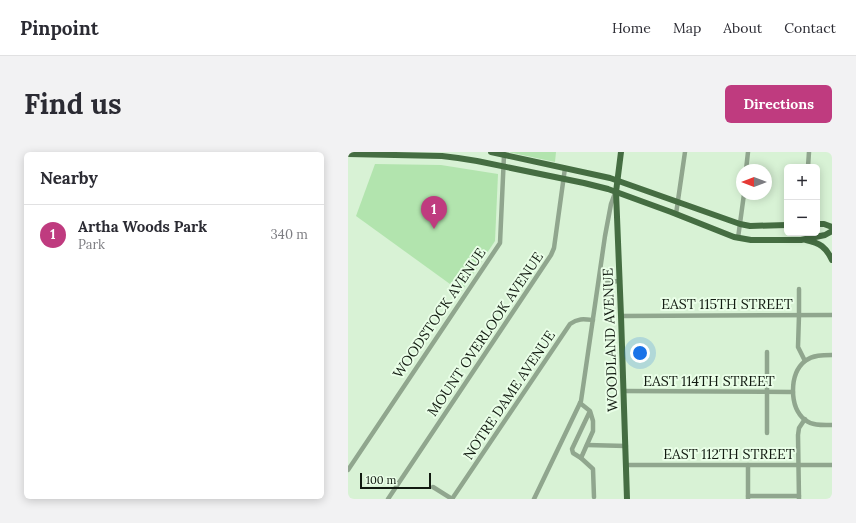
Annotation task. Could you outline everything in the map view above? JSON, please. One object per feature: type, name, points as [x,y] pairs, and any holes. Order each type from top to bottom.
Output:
[{"type":"main road","points":[[491,152],[617,180],[740,224],[750,226],[784,225]]},
{"type":"main road","name":"WOODLAND AVENUE","points":[[621,152],[616,192],[627,465],[627,499]]},
{"type":"main road","points":[[348,154],[411,154],[451,157],[504,166],[608,188],[738,238],[751,240],[801,240],[815,242],[826,249],[832,260]]},
{"type":"main road","points":[[820,224],[832,227]]},
{"type":"main road","points":[[801,240],[825,236],[832,231]]},
{"type":"street","points":[[676,214],[685,152]]},
{"type":"street","points":[[747,164],[748,152]]},
{"type":"street","points":[[808,164],[810,152]]},
{"type":"street","name":"WOODSTOCK AVENUE","points":[[348,470],[500,242],[504,155]]},
{"type":"street","name":"MOUNT OVERLOOK AVENUE","points":[[388,499],[551,255],[554,248],[565,168]]},
{"type":"street","points":[[534,499],[581,400],[610,204],[616,192]]},
{"type":"street","points":[[738,238],[743,200]]},
{"type":"street","points":[[607,282],[620,281]]},
{"type":"street","points":[[799,289],[798,347],[805,361]]},
{"type":"street","name":"EAST 115TH STREET","points":[[621,316],[832,315]]},
{"type":"street","name":"NOTRE DAME AVENUE","points":[[452,499],[570,324],[581,319],[593,320]]},
{"type":"street","points":[[767,352],[767,433]]},
{"type":"street","points":[[832,355],[817,356],[805,361],[795,375],[794,392],[798,411],[805,419],[814,424],[832,425]]},
{"type":"street","name":"EAST 114TH STREET","points":[[624,392],[794,392]]},
{"type":"street","points":[[580,403],[590,411],[593,421],[593,431],[581,458]]},
{"type":"street","points":[[590,411],[572,449],[573,453],[593,469],[594,497]]},
{"type":"street","points":[[748,465],[748,497],[799,497],[798,432],[805,419]]},
{"type":"street","points":[[587,445],[626,446]]},
{"type":"street","name":"EAST 112TH STREET","points":[[627,465],[832,465]]},
{"type":"street","points":[[433,487],[452,499]]},
{"type":"green space","points":[[508,152],[556,152],[555,162]]},
{"type":"green space","points":[[375,164],[441,165],[498,174],[495,241],[461,292],[356,216]]},
{"type":"place","name":"Artha Woods Park","points":[[434,229]]}]
